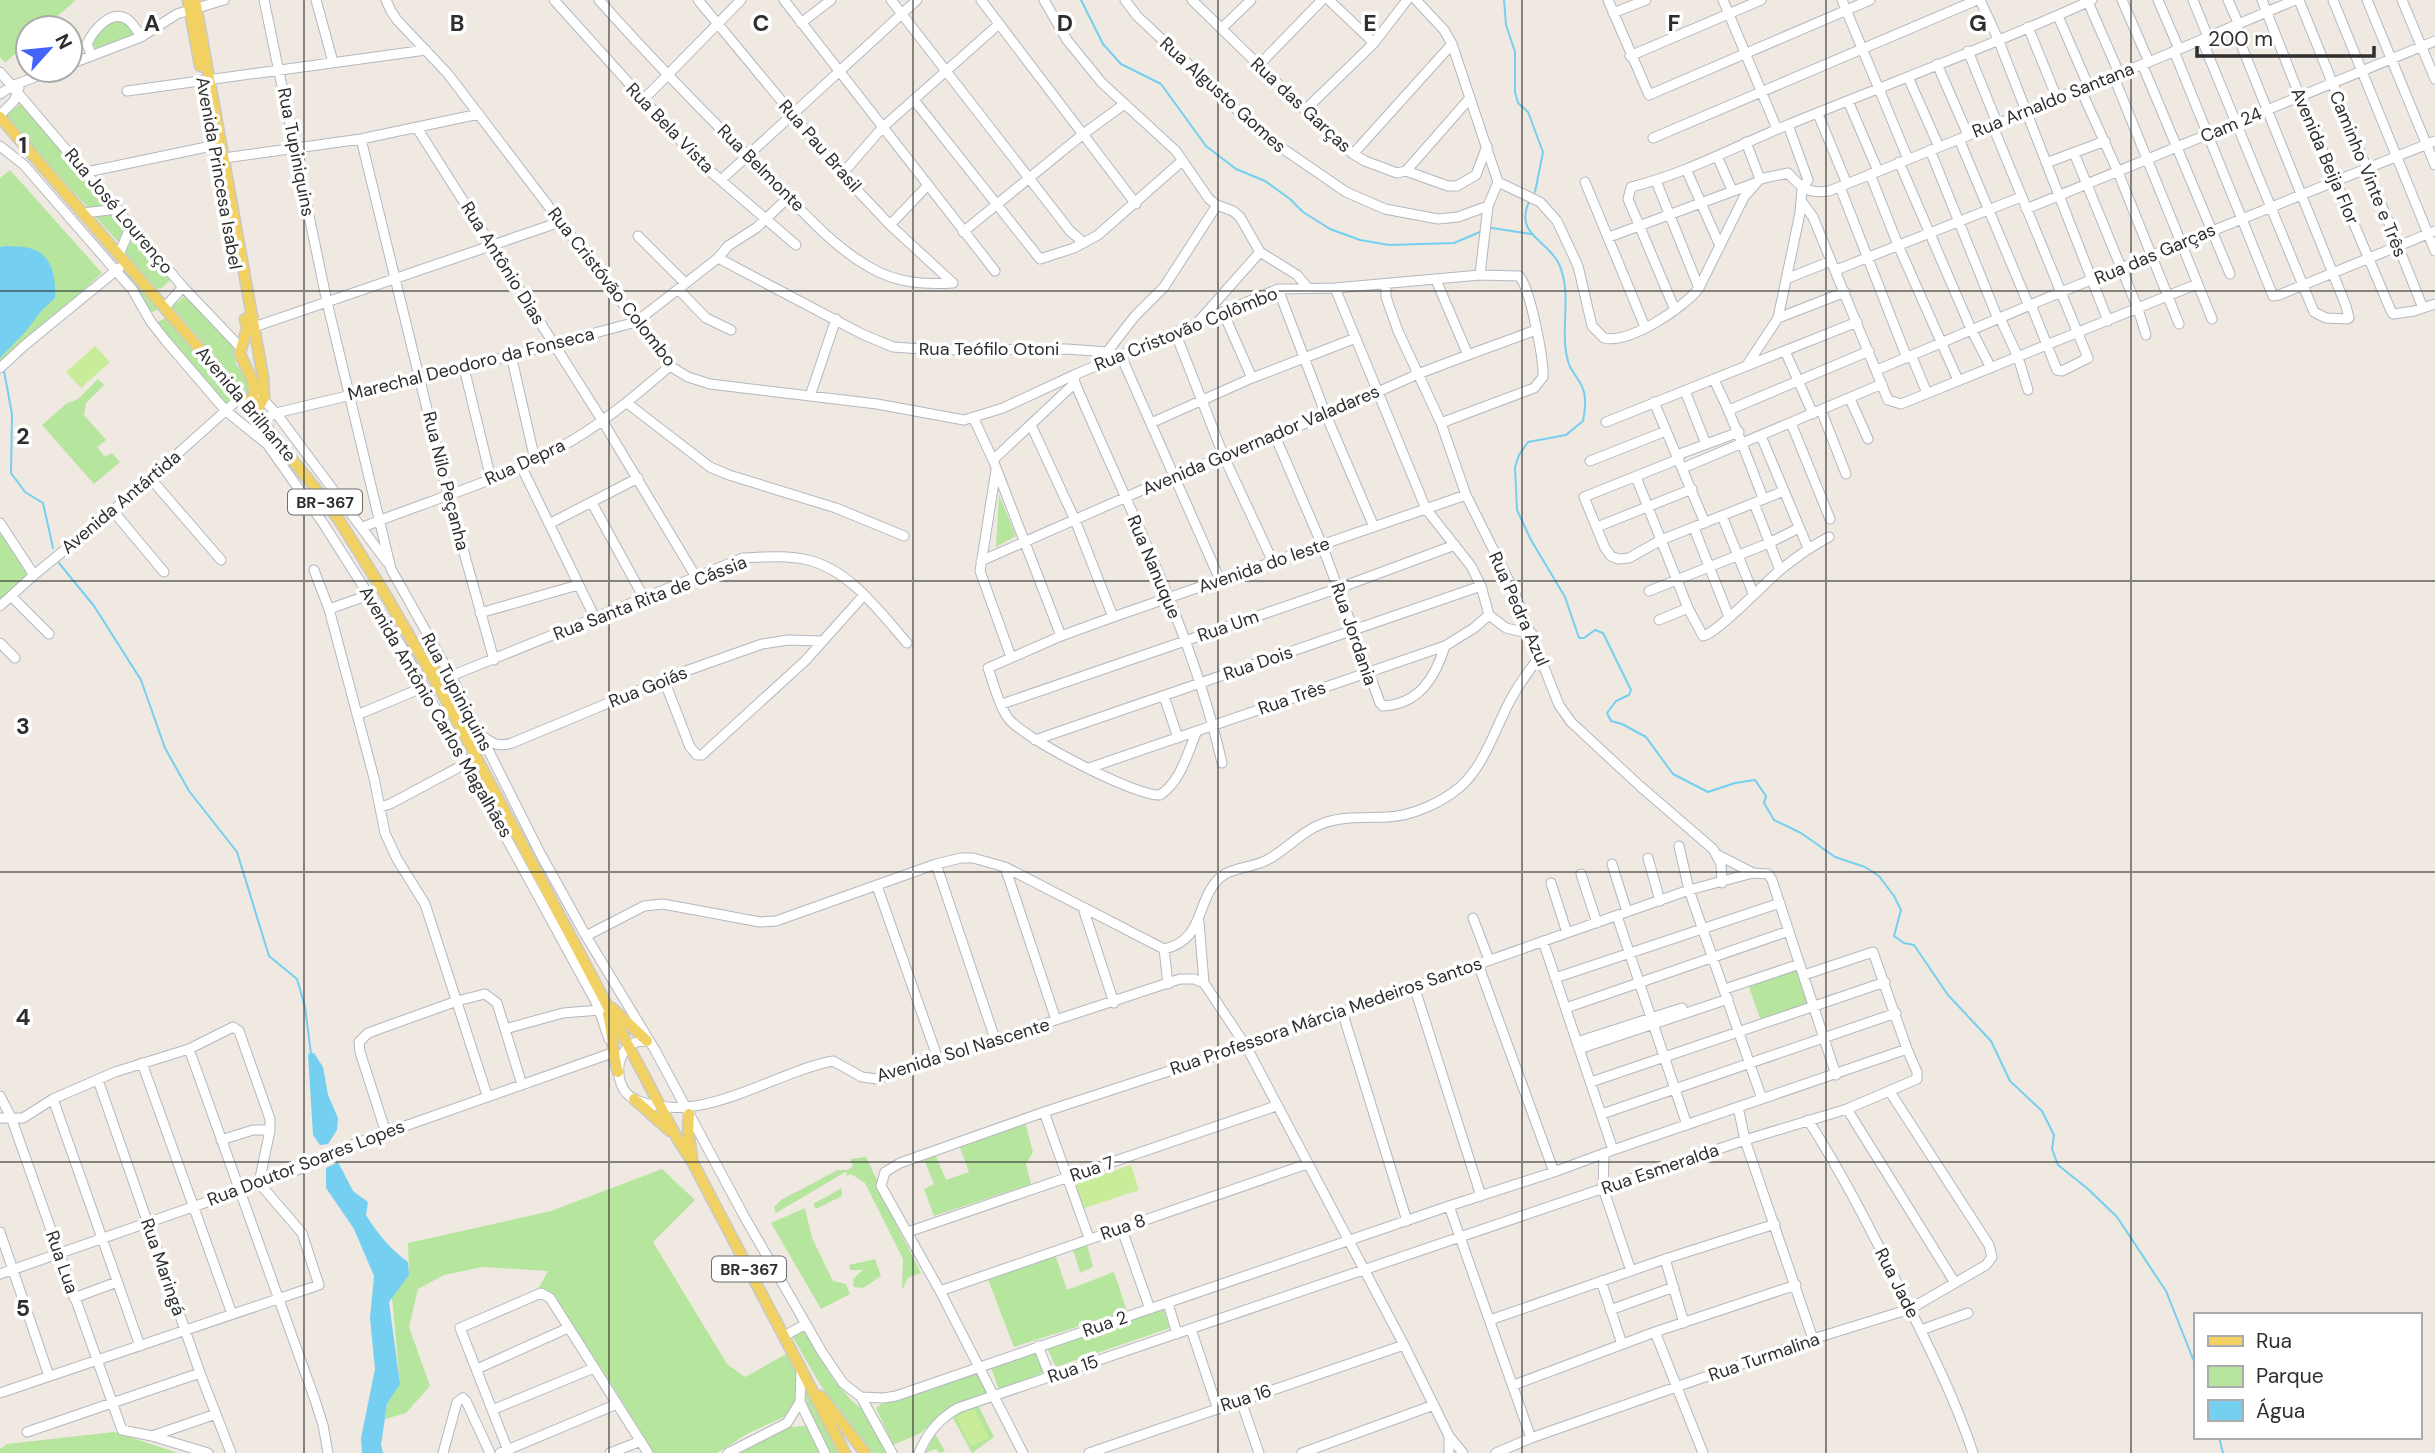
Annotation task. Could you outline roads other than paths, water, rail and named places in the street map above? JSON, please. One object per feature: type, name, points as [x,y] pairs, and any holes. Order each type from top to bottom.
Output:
[{"type":"main road","name":"Avenida Princesa Isabel","points":[[193,4],[250,328],[260,362]]},
{"type":"main road","name":"Avenida Brilhante","points":[[0,116],[252,409],[339,520],[432,673],[573,942],[603,1005]]},
{"type":"main road","name":"Avenida Princesa Isabel","points":[[241,347],[250,328]]},
{"type":"main road","points":[[257,345],[241,347],[240,355],[259,395]]},
{"type":"main road","points":[[244,364],[260,362],[259,395],[252,409]]},
{"type":"main road","points":[[432,673],[437,653]]},
{"type":"main road","points":[[603,1005],[649,1042]]},
{"type":"main road","points":[[603,1005],[612,1034],[612,1053],[618,1072]]},
{"type":"main road","name":"BR-367","points":[[603,1005],[629,1045],[677,1138],[693,1163],[845,1453]]},
{"type":"main road","points":[[634,1099],[677,1138]]},
{"type":"main road","points":[[687,1111],[693,1163]]},
{"type":"main road","name":"BR-367","points":[[803,1372],[865,1453]]},
{"type":"street","points":[[84,59],[141,37],[193,4],[224,0]]},
{"type":"street","name":"Rua Tupiniquins","points":[[264,0],[281,71],[294,148],[327,302],[391,569],[451,676],[586,936],[649,1042],[744,1216],[835,1373],[849,1389],[861,1397],[892,1453]]},
{"type":"street","points":[[316,0],[333,62]]},
{"type":"street","name":"Rua Cristóvão Colombo","points":[[386,0],[397,20],[426,50],[479,114],[670,366],[688,377],[710,384],[877,404],[956,420],[972,417]]},
{"type":"street","name":"Rua Bela Vista","points":[[554,0],[642,101],[709,171],[796,245]]},
{"type":"street","name":"Rua Belmonte","points":[[599,0],[748,156],[834,241],[872,269],[903,281],[923,284],[953,283]]},
{"type":"street","name":"Rua Pau Brasil","points":[[698,0],[842,174],[890,225],[953,283]]},
{"type":"street","points":[[642,101],[741,0]]},
{"type":"street","points":[[784,0],[995,271]]},
{"type":"street","points":[[801,23],[831,0]]},
{"type":"street","points":[[891,0],[1070,231],[1084,243]]},
{"type":"street","points":[[721,180],[917,0]]},
{"type":"street","points":[[981,0],[1136,204]]},
{"type":"street","points":[[1044,0],[1076,53],[1123,105],[1159,133],[1176,151],[1205,195],[1240,217],[1260,252],[1297,275],[1308,288]]},
{"type":"street","name":"Rua Algusto Gomes","points":[[1125,0],[1137,16],[1266,137],[1346,192],[1385,209],[1438,219],[1458,218],[1488,206]]},
{"type":"street","name":"Rua das Garças","points":[[1192,0],[1353,154],[1397,173],[1406,171],[1457,187],[1475,176],[1487,146]]},
{"type":"street","points":[[1221,29],[1251,0]]},
{"type":"street","points":[[1259,65],[1322,0]]},
{"type":"street","points":[[1329,0],[1374,43]]},
{"type":"street","points":[[1305,110],[1374,43],[1407,0]]},
{"type":"street","points":[[1416,0],[1440,25],[1452,44],[1498,182],[1488,206],[1480,275]]},
{"type":"street","points":[[1608,0],[1649,96],[1870,0]]},
{"type":"street","points":[[1613,13],[1646,0]]},
{"type":"street","points":[[1723,0],[1777,129]]},
{"type":"street","points":[[1630,56],[1761,0]]},
{"type":"street","points":[[1842,0],[1878,89],[1929,232],[1991,368]]},
{"type":"street","points":[[1653,138],[1979,0],[1998,39],[2108,321]]},
{"type":"street","points":[[2122,0],[2177,148],[2230,274]]},
{"type":"street","points":[[2158,0],[2272,293],[2276,296],[2432,232]]},
{"type":"street","points":[[2193,0],[2237,122],[2314,312],[2320,317],[2341,320],[2349,318],[2228,0]]},
{"type":"street","name":"Avenida Beija Flor","points":[[2262,0],[2391,311],[2393,314],[2399,314],[2423,308]]},
{"type":"street","name":"Rua Arnaldo Santana","points":[[1806,190],[1829,191],[2297,0]]},
{"type":"street","name":"Caminho Vinte e Três","points":[[2297,0],[2423,308]]},
{"type":"street","points":[[2333,0],[2396,157],[2432,232],[2435,251]]},
{"type":"street","points":[[2367,0],[2431,143],[2435,165]]},
{"type":"street","points":[[2402,0],[2435,79]]},
{"type":"street","points":[[1675,310],[1628,199],[1631,187],[1686,169],[2090,1],[2212,319]]},
{"type":"street","points":[[92,56],[87,44],[92,34],[108,19],[117,16],[127,19],[141,37]]},
{"type":"street","points":[[2058,16],[2150,257],[2179,324]]},
{"type":"street","points":[[842,174],[883,127],[999,24]]},
{"type":"street","points":[[2028,27],[2057,98]]},
{"type":"street","name":"Cam 24","points":[[2026,209],[2435,41]]},
{"type":"street","points":[[1353,154],[1452,44]]},
{"type":"street","points":[[127,91],[426,50]]},
{"type":"street","points":[[1937,64],[1990,208],[2056,368],[2060,372],[2088,358],[2021,197],[1968,51]]},
{"type":"street","name":"Rua José Lourenço","points":[[0,72],[16,87],[183,287],[241,347]]},
{"type":"street","points":[[1908,77],[1959,220],[2018,357],[2028,390]]},
{"type":"street","points":[[0,94],[23,84]]},
{"type":"street","points":[[0,116],[9,107],[16,87]]},
{"type":"street","points":[[1406,171],[1470,99]]},
{"type":"street","points":[[914,100],[1040,259],[1098,235],[1182,161]]},
{"type":"street","points":[[1848,101],[1898,245],[1958,380]]},
{"type":"street","points":[[963,233],[1082,135],[1123,105]]},
{"type":"street","points":[[221,158],[361,139],[479,114]]},
{"type":"street","points":[[1818,114],[1868,257],[1909,357],[1927,393]]},
{"type":"street","points":[[1746,367],[1778,318],[1806,190],[1808,176],[1788,125]]},
{"type":"street","name":"Rua Antônio Dias","points":[[417,128],[602,420],[696,577]]},
{"type":"street","name":"Rua Nilo Peçanha","points":[[361,139],[448,495],[494,660]]},
{"type":"street","points":[[2046,163],[2105,141]]},
{"type":"street","points":[[1746,142],[1758,181]]},
{"type":"street","name":"Rua das Garças","points":[[1877,370],[2061,292],[2431,143]]},
{"type":"street","points":[[88,174],[87,172],[218,145]]},
{"type":"street","name":"Avenida Antônio Carlos Magalhães","points":[[0,146],[24,164],[132,289],[151,322],[166,341],[226,411],[267,444],[298,487],[403,649],[465,764],[603,1005]]},
{"type":"street","points":[[2074,153],[2138,309],[2146,335]]},
{"type":"street","points":[[1717,156],[1732,190]]},
{"type":"street","points":[[1686,169],[1720,246]]},
{"type":"street","points":[[1609,237],[1732,190],[1788,173],[1806,190]]},
{"type":"street","points":[[1656,181],[1699,288]]},
{"type":"street","points":[[1498,182],[1530,195],[1557,221],[1578,266],[1592,326],[1604,338],[1620,339],[1675,310],[1691,298],[1699,288],[1744,197],[1758,181]]},
{"type":"street","points":[[1585,182],[1645,327]]},
{"type":"street","points":[[890,225],[928,185]]},
{"type":"street","name":"Marechal Deodoro da Fonseca","points":[[252,409],[276,413],[464,368],[636,322],[718,258],[728,246],[755,228],[789,197]]},
{"type":"street","points":[[1836,271],[2021,197]]},
{"type":"street","points":[[1802,202],[1813,217],[1888,400],[1892,403],[1901,404],[2197,284]]},
{"type":"street","points":[[1107,352],[1135,316],[1164,287],[1217,205]]},
{"type":"street","points":[[83,213],[118,209]]},
{"type":"street","points":[[250,328],[560,222]]},
{"type":"street","points":[[0,368],[116,271],[131,225]]},
{"type":"street","points":[[638,236],[706,318],[731,330]]},
{"type":"street","points":[[1198,322],[1260,252]]},
{"type":"street","name":"Rua Teófilo Otoni","points":[[718,258],[883,344],[902,348],[1067,349],[1107,352],[1121,356]]},
{"type":"street","points":[[1786,279],[1831,261]]},
{"type":"street","name":"Rua Cristovão Colômbo","points":[[972,417],[1003,408],[1074,379],[1175,332],[1278,289],[1335,288],[1516,274],[1522,279],[1536,330]]},
{"type":"street","points":[[1436,280],[1468,355]]},
{"type":"street","name":"Rua Pedra Azul","points":[[1386,284],[1390,311],[1441,423],[1466,495],[1512,587],[1564,714],[1718,855],[1753,873],[1764,873],[1770,877],[1780,903]]},
{"type":"street","points":[[164,307],[183,287]]},
{"type":"street","points":[[1335,288],[1426,509],[1471,566],[1481,586],[1489,615],[1506,628],[1532,634]]},
{"type":"street","points":[[1278,289],[1326,415],[1374,527]]},
{"type":"street","points":[[1778,318],[1845,292]]},
{"type":"street","points":[[2423,308],[2435,304]]},
{"type":"street","points":[[1223,312],[1252,379]]},
{"type":"street","points":[[810,397],[836,319]]},
{"type":"street","points":[[1606,422],[1857,322]]},
{"type":"street","points":[[1441,423],[1534,388],[1543,377],[1536,330]]},
{"type":"street","name":"Avenida Governador Valadares","points":[[980,566],[1025,542],[1124,497],[1326,415],[1418,373],[1536,330]]},
{"type":"street","points":[[1175,332],[1224,457],[1273,562]]},
{"type":"street","points":[[1151,423],[1304,357],[1356,338]]},
{"type":"street","points":[[1785,351],[1798,382],[1817,412],[1846,474]]},
{"type":"street","points":[[1729,410],[1869,351]]},
{"type":"street","points":[[511,355],[535,460]]},
{"type":"street","points":[[1121,356],[1220,580]]},
{"type":"street","name":"Rua Depra","points":[[363,527],[491,479],[565,445],[626,403],[670,366]]},
{"type":"street","points":[[464,368],[491,479]]},
{"type":"street","points":[[1012,657],[980,566],[994,464],[1074,379]]},
{"type":"street","name":"Rua Nanuque","points":[[1074,379],[1185,640],[1213,725],[1222,763]]},
{"type":"street","points":[[1714,380],[1739,432],[1763,498]]},
{"type":"street","points":[[1784,491],[1661,540],[1634,555],[1618,559],[1611,556],[1605,548],[1584,497],[1680,461],[1761,436],[1882,384]]},
{"type":"street","points":[[1685,391],[1706,444]]},
{"type":"street","points":[[259,395],[276,413],[363,527],[391,569]]},
{"type":"street","points":[[1850,398],[1868,439]]},
{"type":"street","points":[[1654,402],[1705,523]]},
{"type":"street","points":[[626,403],[710,467],[836,508],[904,536]]},
{"type":"street","points":[[252,409],[256,434]]},
{"type":"street","name":"Avenida Antártida","points":[[0,606],[226,411],[252,409]]},
{"type":"street","points":[[972,417],[994,464],[1061,636]]},
{"type":"street","points":[[1791,424],[1830,519]]},
{"type":"street","points":[[1031,425],[1075,520],[1113,617]]},
{"type":"street","points":[[1590,461],[1666,431]]},
{"type":"street","points":[[1680,461],[1706,444],[1739,432]]},
{"type":"street","name":"Rua Jordania","points":[[1275,436],[1322,545],[1382,706],[1418,694],[1429,684],[1439,666],[1445,646]]},
{"type":"street","points":[[1761,436],[1808,548]]},
{"type":"street","points":[[521,466],[595,618]]},
{"type":"street","points":[[1636,477],[1688,608],[1700,633],[1706,636],[1780,570],[1808,548],[1829,537]]},
{"type":"street","points":[[549,524],[638,478]]},
{"type":"street","points":[[150,479],[221,560]]},
{"type":"street","points":[[1597,527],[1692,489]]},
{"type":"street","name":"Avenida do leste","points":[[1002,704],[988,668],[1012,657],[1113,617],[1466,495]]},
{"type":"street","points":[[592,503],[644,598]]},
{"type":"street","points":[[1754,503],[1780,570]]},
{"type":"street","points":[[113,511],[164,572]]},
{"type":"street","points":[[1721,516],[1753,593]]},
{"type":"street","points":[[1,527],[34,575]]},
{"type":"street","points":[[1694,528],[1729,617]]},
{"type":"street","points":[[1649,592],[1799,528]]},
{"type":"street","name":"Rua Um","points":[[1002,704],[1339,588],[1455,545]]},
{"type":"street","name":"Rua Santa Rita de Cássia","points":[[451,676],[743,558],[766,556],[807,559],[825,565],[864,595],[907,643]]},
{"type":"street","points":[[314,570],[329,609],[385,833],[425,904],[487,1096]]},
{"type":"street","points":[[480,613],[578,585]]},
{"type":"street","name":"Rua Dois","points":[[1035,740],[1481,586]]},
{"type":"street","points":[[329,609],[369,594]]},
{"type":"street","points":[[664,680],[686,739],[694,751],[702,755],[806,661],[821,640],[864,595]]},
{"type":"street","points":[[11,596],[49,634]]},
{"type":"street","points":[[1659,620],[1688,608]]},
{"type":"street","name":"Rua Três","points":[[1089,768],[1445,646],[1489,615]]},
{"type":"street","name":"Rua Goiás","points":[[482,736],[495,745],[512,743],[762,643],[821,640]]},
{"type":"street","points":[[1,646],[16,658]]},
{"type":"street","points":[[586,936],[644,906],[663,904],[760,922],[776,921],[936,864],[973,858],[1005,867],[1164,949],[1174,947],[1188,937],[1199,922],[1208,892],[1222,876],[1265,861],[1303,834],[1324,824],[1341,819],[1408,815],[1431,805],[1458,788],[1476,769],[1512,696],[1541,655]]},
{"type":"street","points":[[357,715],[424,687]]},
{"type":"street","points":[[1164,696],[1178,738]]},
{"type":"street","points":[[1002,704],[1008,718],[1035,740],[1145,794],[1160,795],[1171,787],[1197,731]]},
{"type":"street","points":[[380,807],[465,764]]},
{"type":"street","points":[[514,828],[512,845],[515,851]]},
{"type":"street","points":[[1679,846],[1689,890],[1762,1099]]},
{"type":"street","points":[[1718,855],[1723,871],[1722,883]]},
{"type":"street","points":[[1648,858],[1660,901]]},
{"type":"street","points":[[936,864],[995,1039]]},
{"type":"street","points":[[1612,864],[1627,912]]},
{"type":"street","points":[[1005,867],[1056,1020]]},
{"type":"street","name":"Rua Professora Márcia Medeiros Santos","points":[[908,1232],[881,1186],[885,1172],[900,1163],[1689,890],[1753,873]]},
{"type":"street","points":[[1581,874],[1597,923]]},
{"type":"street","points":[[1551,883],[1567,933]]},
{"type":"street","points":[[877,886],[938,1059]]},
{"type":"street","points":[[1555,978],[1780,903],[1836,1075]]},
{"type":"street","points":[[1083,908],[1114,1003]]},
{"type":"street","points":[[1617,916],[1687,1125]]},
{"type":"street","points":[[1473,919],[1489,960]]},
{"type":"street","points":[[1199,922],[1204,983],[1246,1045],[1349,1241],[1368,1268],[1449,1436],[1463,1453]]},
{"type":"street","points":[[1566,1008],[1789,931]]},
{"type":"street","points":[[1543,942],[1602,1114],[1608,1152],[1603,1188],[1630,1271]]},
{"type":"street","points":[[1164,949],[1168,984]]},
{"type":"street","points":[[1804,975],[1873,951],[1907,1049]]},
{"type":"street","points":[[1478,964],[1554,1172]]},
{"type":"street","points":[[1578,1046],[1727,994],[1800,964]]},
{"type":"street","name":"Avenida Sol Nascente","points":[[687,1111],[828,1061],[836,1062],[863,1077],[877,1079],[1114,1003],[1180,979],[1194,979],[1204,983]]},
{"type":"street","points":[[1591,1082],[1885,982]]},
{"type":"street","points":[[1414,986],[1481,1196]]},
{"type":"street","points":[[386,1133],[360,1052],[359,1042],[368,1033],[457,1001],[482,994],[491,996],[497,1003],[522,1084]]},
{"type":"street","points":[[505,1029],[603,1005]]},
{"type":"street","points":[[1342,1011],[1407,1221]]},
{"type":"street","points":[[1602,1114],[1896,1013]]},
{"type":"street","points":[[0,1118],[23,1118],[53,1100],[98,1080],[189,1049],[233,1027],[239,1031],[269,1112],[270,1130],[259,1183],[302,1233],[319,1285],[96,1361],[1,1389]]},
{"type":"street","points":[[649,1042],[629,1045],[622,1054],[618,1072],[624,1088],[634,1099],[687,1111]]},
{"type":"street","points":[[189,1049],[323,1425],[328,1453]]},
{"type":"street","name":"Rua 2","points":[[861,1397],[896,1396],[1907,1049]]},
{"type":"street","name":"Rua Esmeralda","points":[[1368,1268],[1745,1140],[1847,1109],[1890,1092],[1917,1079],[1917,1072],[1907,1049]]},
{"type":"street","name":"Rua Doutor Soares Lopes","points":[[0,1273],[293,1172],[354,1144],[612,1053]]},
{"type":"street","points":[[142,1063],[232,1314]]},
{"type":"street","name":"Rua Maringá","points":[[98,1080],[200,1373],[231,1453]]},
{"type":"street","name":"Rua Turmalina","points":[[1496,1453],[1531,1438],[1813,1339],[1910,1308],[1981,1270],[1990,1262],[1992,1251],[1989,1245],[1890,1092]]},
{"type":"street","name":"Rua Lua","points":[[0,1096],[11,1117],[122,1430],[152,1436]]},
{"type":"street","points":[[53,1100],[140,1346]]},
{"type":"street","name":"Rua 7","points":[[908,1232],[1276,1106]]},
{"type":"street","points":[[1738,1107],[1745,1140],[1813,1339]]},
{"type":"street","points":[[1847,1109],[1955,1283]]},
{"type":"street","points":[[1044,1112],[1089,1238]]},
{"type":"street","name":"Rua Jade","points":[[1808,1120],[1842,1175],[1922,1331],[1954,1401],[1973,1453]]},
{"type":"street","points":[[221,1140],[253,1130],[270,1130]]},
{"type":"street","name":"Rua 8","points":[[940,1291],[1307,1164]]},
{"type":"street","points":[[1448,1206],[1531,1438]]},
{"type":"street","points":[[1490,1320],[1664,1259],[1775,1224]]},
{"type":"street","points":[[1121,1227],[1150,1309]]},
{"type":"street","points":[[0,1232],[49,1376]]},
{"type":"street","points":[[908,1232],[1023,1453]]},
{"type":"street","points":[[1664,1259],[1684,1323]]},
{"type":"street","name":"Rua 15","points":[[919,1453],[935,1425],[958,1408],[1368,1268]]},
{"type":"street","points":[[1601,1281],[1622,1344]]},
{"type":"street","points":[[74,1298],[117,1282]]},
{"type":"street","points":[[1514,1385],[1655,1332],[1796,1284]]},
{"type":"street","points":[[1610,1310],[1674,1287]]},
{"type":"street","points":[[618,1404],[506,1452],[460,1328],[536,1294],[541,1293],[550,1298],[618,1404],[648,1453]]},
{"type":"street","points":[[1168,1303],[1177,1334]]},
{"type":"street","points":[[1922,1331],[1968,1313]]},
{"type":"street","points":[[784,1336],[806,1324]]},
{"type":"street","points":[[477,1369],[568,1328]]},
{"type":"street","points":[[1191,1329],[1217,1407]]},
{"type":"street","points":[[1655,1332],[1703,1453]]},
{"type":"street","name":"Rua 16","points":[[1089,1453],[1404,1345]]},
{"type":"street","points":[[1038,1346],[1050,1376]]},
{"type":"street","points":[[492,1410],[594,1368]]},
{"type":"street","points":[[787,1423],[800,1402],[803,1372]]},
{"type":"street","points":[[27,1432],[200,1373]]},
{"type":"street","points":[[442,1452],[457,1402],[464,1398],[490,1453]]},
{"type":"street","points":[[1241,1401],[1259,1453]]},
{"type":"street","points":[[800,1402],[825,1453]]},
{"type":"street","points":[[1302,1453],[1434,1405]]},
{"type":"street","points":[[152,1436],[216,1414]]},
{"type":"street","points":[[728,1453],[787,1423],[808,1423]]},
{"type":"street","points":[[152,1436],[208,1453]]},
{"type":"street","points":[[1449,1436],[1450,1453]]},
{"type":"street","points":[[610,1453],[641,1441]]},
{"type":"water","points":[[0,247],[29,248],[45,257],[54,276],[55,298],[0,358]]},
{"type":"water","points":[[314,1053],[323,1067],[328,1095],[338,1118],[337,1130],[328,1144],[320,1145],[313,1135],[308,1054]]},
{"type":"water","points":[[338,1162],[353,1191],[368,1202],[366,1215],[375,1229],[408,1262],[409,1275],[389,1302],[400,1384],[387,1404],[381,1445],[383,1453],[362,1453],[361,1438],[375,1369],[370,1318],[374,1276],[354,1229],[326,1188],[326,1168]]},
{"type":"waterway","points":[[1081,0],[1103,44],[1121,64],[1161,84],[1206,146],[1236,169],[1265,181],[1303,212],[1330,229],[1360,240],[1389,245],[1454,243],[1480,232]]},
{"type":"waterway","points":[[1504,0],[1506,25],[1515,52],[1515,92],[1518,103],[1528,112],[1543,152],[1535,192]]},
{"type":"waterway","points":[[1529,202],[1526,213],[1529,230],[1554,256],[1563,276],[1566,349],[1569,365],[1583,389],[1585,405],[1583,421],[1566,435],[1528,442],[1519,455],[1515,467],[1517,510],[1531,540],[1565,597],[1579,638],[1584,638],[1595,630],[1603,633],[1631,690],[1629,695],[1616,701],[1607,713],[1611,721],[1646,737],[1673,774],[1708,792],[1755,780],[1766,796],[1764,803],[1774,820],[1801,833],[1835,857],[1865,867],[1879,876],[1901,910],[1894,936],[1904,943],[1914,945],[1948,995],[1991,1041],[2010,1081],[2042,1111],[2054,1135],[2052,1149],[2058,1165],[2117,1217],[2166,1291],[2194,1361]]},
{"type":"waterway","points":[[1488,229],[1531,234]]},
{"type":"waterway","points":[[4,371],[12,414],[11,473],[25,492],[43,503],[53,548]]},
{"type":"waterway","points":[[59,563],[94,606],[141,680],[165,748],[189,791],[237,852],[269,956],[297,979],[305,1007],[311,1054]]},
{"type":"waterway","points":[[2220,1439],[2223,1453]]}]
